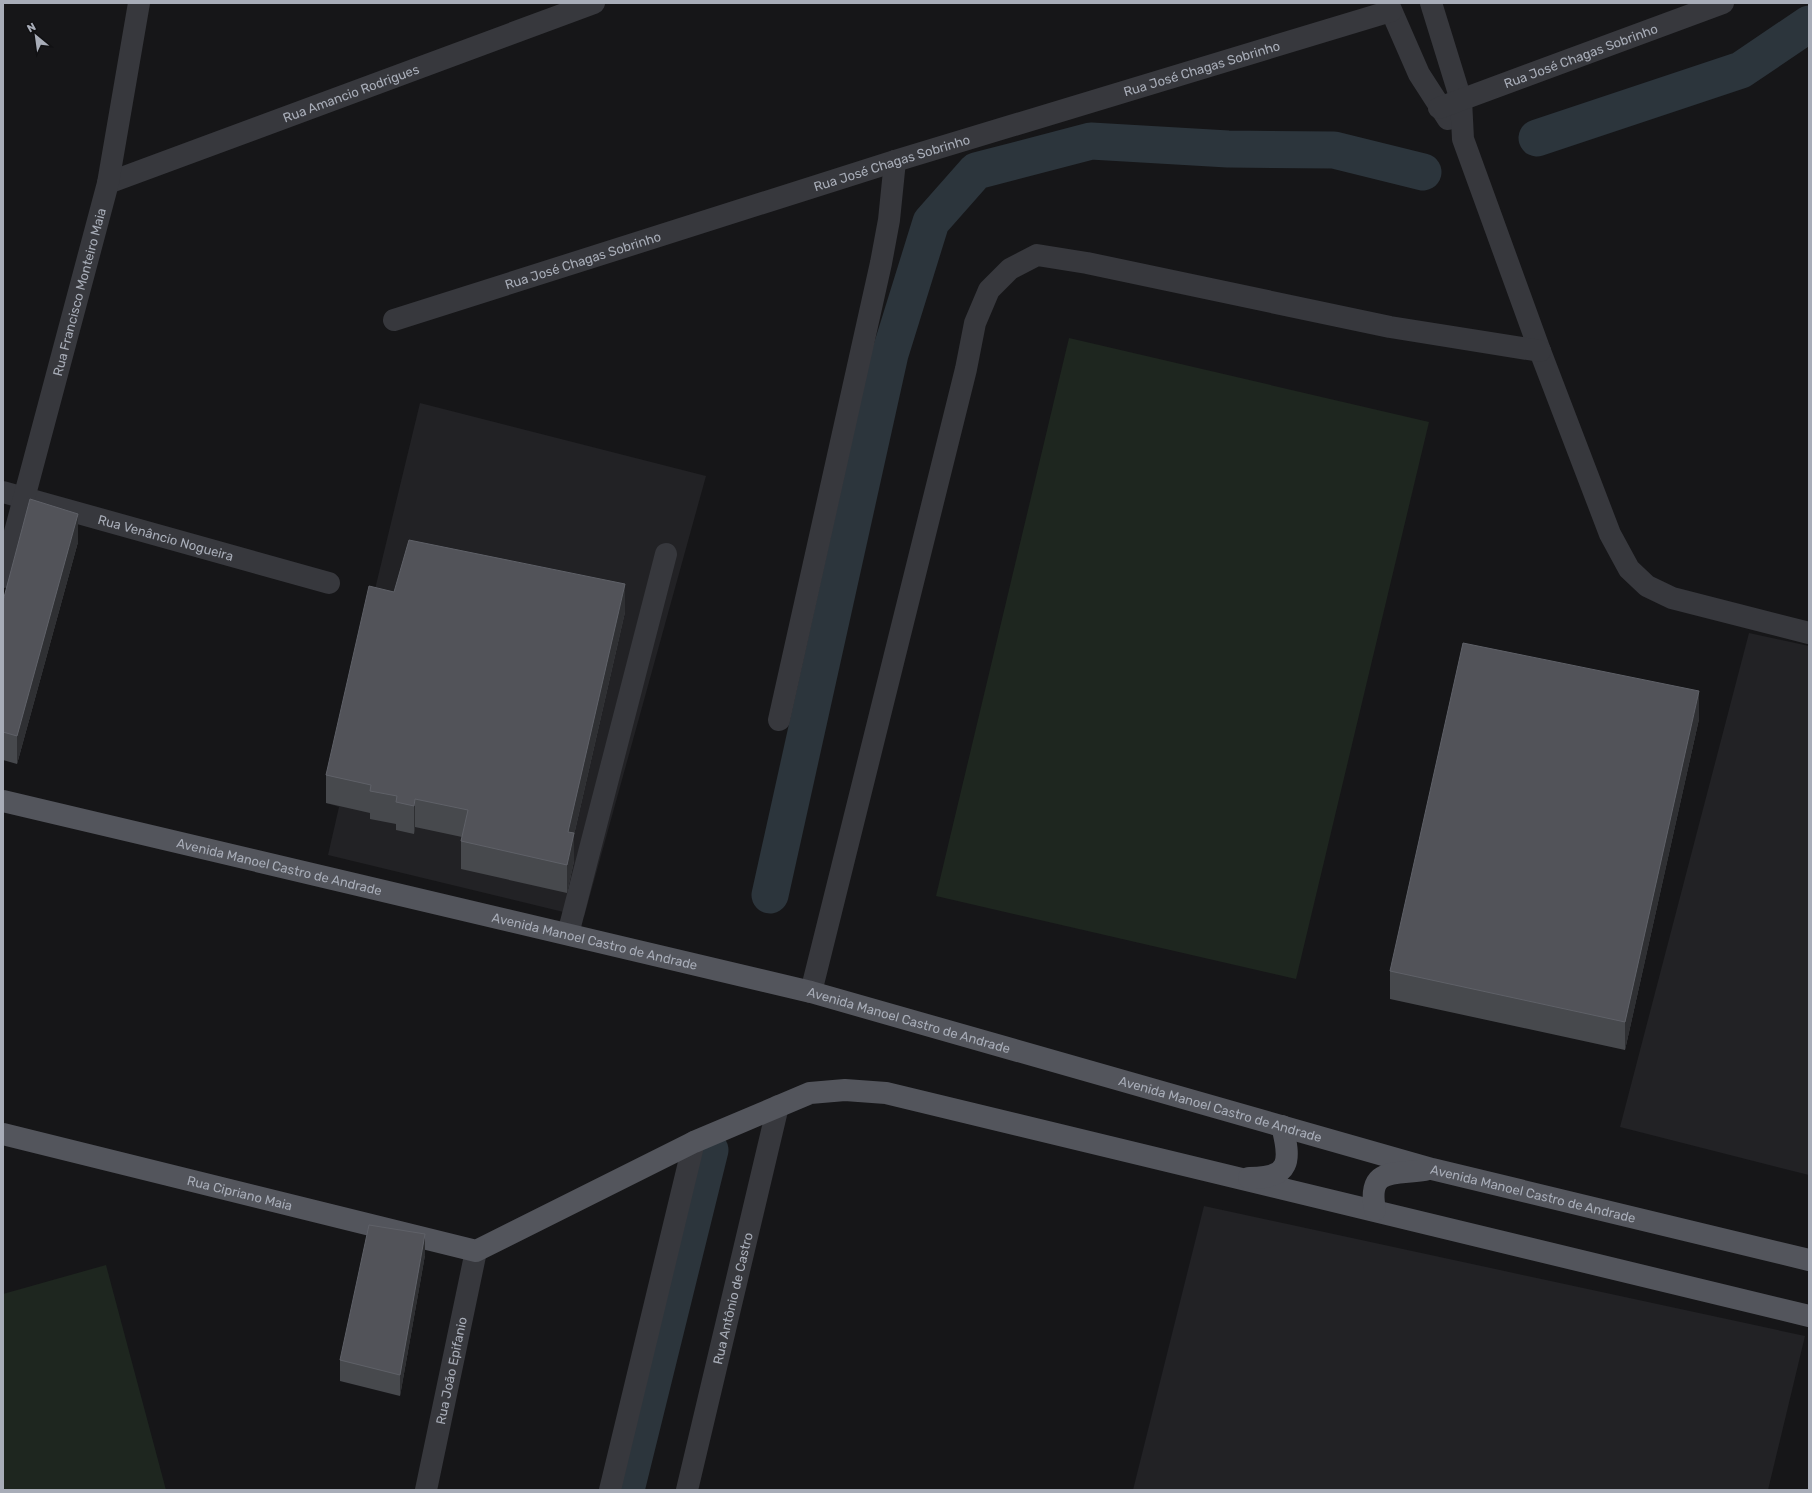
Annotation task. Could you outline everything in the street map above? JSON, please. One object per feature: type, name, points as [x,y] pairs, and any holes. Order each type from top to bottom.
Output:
[{"type":"main road","name":"Avenida Manoel Castro de Andrade","points":[[3,801],[811,992],[1432,1168],[1809,1260]]},
{"type":"main road","points":[[476,1251],[694,1142],[810,1093],[845,1090],[886,1093],[1232,1178],[1375,1210],[1809,1316]]},
{"type":"main road","points":[[1232,1178],[1259,1178],[1271,1176],[1280,1172],[1286,1164],[1288,1156],[1282,1126]]},
{"type":"main road","name":"Rua Cipriano Maia","points":[[3,1134],[476,1251]]},
{"type":"main road","points":[[1375,1210],[1373,1191],[1374,1184],[1378,1179],[1386,1176],[1432,1168]]},
{"type":"street","name":"Rua Francisco Monteiro Maia","points":[[3,577],[108,183],[139,3]]},
{"type":"street","name":"Rua Amancio Rodrigues","points":[[108,183],[594,3]]},
{"type":"street","points":[[1430,3],[1461,100],[1463,139],[1540,351],[1610,534],[1629,569],[1647,586],[1672,598],[1809,633]]},
{"type":"street","name":"Rua José Chagas Sobrinho","points":[[1439,108],[1723,3]]},
{"type":"street","points":[[1389,7],[1419,74],[1439,108],[1463,139]]},
{"type":"street","name":"Rua José Chagas Sobrinho","points":[[394,320],[895,161],[1389,7]]},
{"type":"street","points":[[779,720],[881,263],[889,220],[895,161]]},
{"type":"street","points":[[811,992],[966,369],[975,323],[989,290],[1010,269],[1037,255],[1052,257],[1095,264],[1390,327],[1540,351]]},
{"type":"street","name":"Rua Venâncio Nogueira","points":[[3,492],[23,499],[329,583]]},
{"type":"street","points":[[568,934],[666,554]]},
{"type":"street","name":"Rua Antônio de Castro","points":[[687,1490],[778,1106]]},
{"type":"street","points":[[610,1490],[694,1142]]},
{"type":"street","name":"Rua João Epifanio","points":[[426,1490],[476,1251]]},
{"type":"shaded area","points":[[1069,338],[1429,422],[1296,979],[936,896]]},
{"type":"shaded area","points":[[420,403],[706,476],[584,917],[328,855],[339,807],[326,803],[369,614]]},
{"type":"shaded area","points":[[1749,633],[1809,646],[1809,1175],[1620,1127]]},
{"type":"shaded area","points":[[1204,1206],[1805,1336],[1768,1490],[1133,1490]]},
{"type":"shaded area","points":[[106,1265],[166,1490],[3,1490],[3,1294]]},
{"type":"building","points":[[30,499],[78,514],[17,736],[3,732],[3,601]]},
{"type":"building","points":[[409,540],[625,584],[568,832],[574,833],[567,865],[461,841],[468,810],[415,799],[414,806],[396,802],[397,796],[370,791],[371,785],[326,775],[369,586],[394,592]]},
{"type":"building","points":[[1463,643],[1699,691],[1625,1022],[1390,971]]},
{"type":"building","points":[[369,1225],[425,1234],[400,1375],[340,1360]]},
{"type":"waterway","points":[[1537,138],[1741,70],[1809,24]]},
{"type":"waterway","points":[[770,895],[890,354],[931,222],[976,171],[1091,141],[1228,149],[1334,150],[1423,172]]},
{"type":"waterway","points":[[626,1490],[710,1150]]}]
